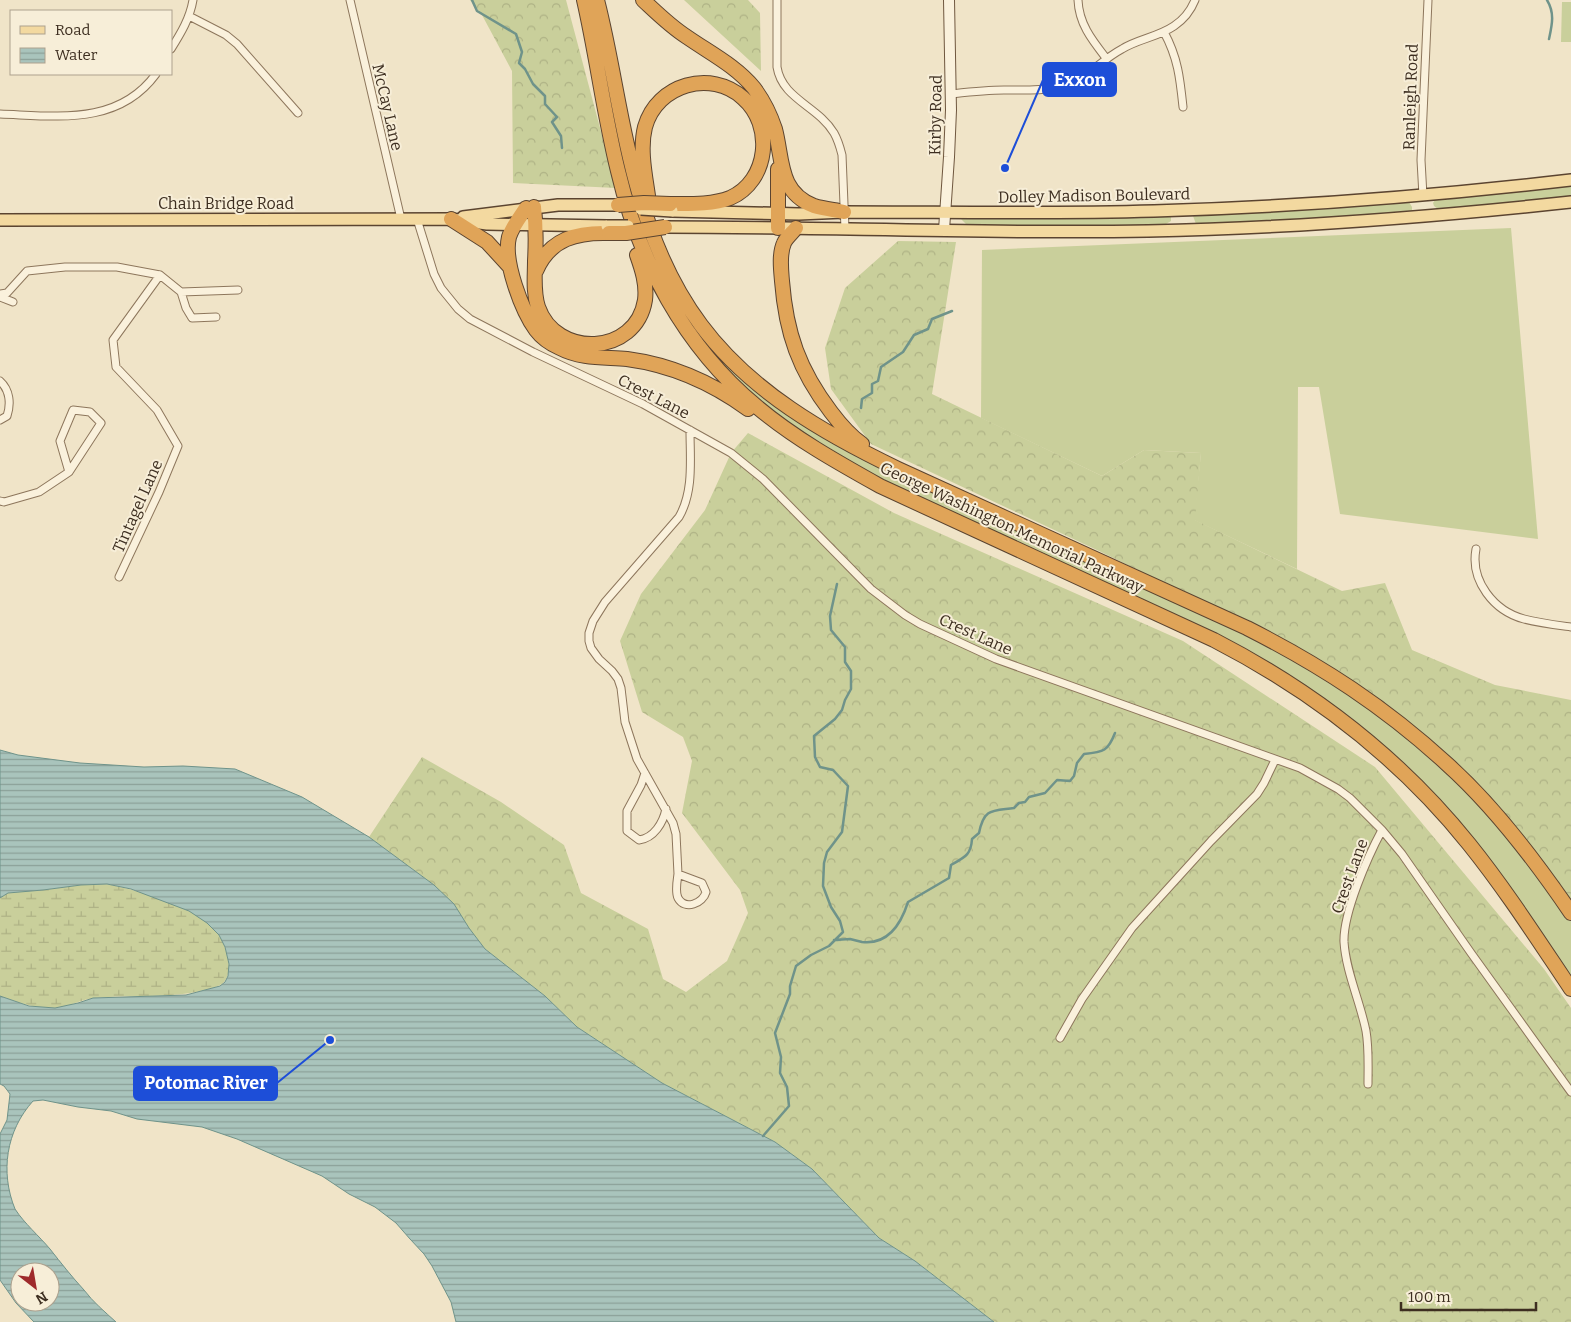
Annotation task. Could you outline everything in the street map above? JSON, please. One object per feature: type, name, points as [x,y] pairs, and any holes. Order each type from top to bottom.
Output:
[{"type":"highway","name":"George Washington Memorial Parkway","points":[[584,0],[618,172],[630,216],[641,246],[654,275],[678,318],[703,352],[731,383],[754,405],[794,435],[837,462],[911,501],[1233,650],[1295,687],[1333,714],[1394,764],[1421,790],[1459,832],[1507,894],[1571,989]]},
{"type":"highway","name":"George Washington Memorial Parkway","points":[[598,0],[631,163],[654,238],[668,270],[694,314],[717,344],[737,365],[769,392],[805,418],[853,446],[898,469],[1247,628],[1291,650],[1344,682],[1403,725],[1469,785],[1520,843],[1571,913]]},
{"type":"highway","points":[[643,0],[673,27],[731,66],[750,83],[760,96],[770,116],[775,130],[783,173],[794,192],[814,206],[844,212]]},
{"type":"highway","points":[[618,205],[644,204],[671,208],[730,198],[742,190],[756,174],[763,153],[764,143],[762,129],[750,105],[734,92],[715,84],[704,83],[678,88],[665,96],[651,112],[645,130],[644,151],[654,238]]},
{"type":"highway","points":[[778,151],[778,228]]},
{"type":"highway","points":[[618,172],[630,236],[641,267],[645,288],[643,307],[633,324],[618,337],[600,344],[578,343],[562,337],[549,326],[538,308],[535,293],[536,225],[530,208],[510,233],[507,251],[510,268],[521,302],[530,320],[541,336],[568,352],[582,356],[643,362],[685,373],[714,386],[756,415],[794,435]]},
{"type":"highway","points":[[451,219],[487,242],[510,268]]},
{"type":"highway","points":[[535,274],[545,256],[552,248],[564,240],[585,233],[608,230],[626,233],[671,227]]},
{"type":"highway","points":[[796,228],[784,243],[781,258],[784,305],[789,329],[805,374],[821,400],[853,438],[898,469]]},
{"type":"main road","name":"Kirby Road","points":[[944,230],[951,94],[949,0]]},
{"type":"main road","name":"Dolley Madison Boulevard","points":[[671,208],[778,214],[844,212],[1060,213],[1181,210],[1423,196],[1571,180]]},
{"type":"main road","points":[[1423,196],[1425,216]]},
{"type":"main road","points":[[671,227],[1046,232],[1182,230],[1340,223],[1571,202]]},
{"type":"main road","name":"Chain Bridge Road","points":[[451,219],[565,205],[618,205]]},
{"type":"main road","points":[[1181,210],[1182,230]]},
{"type":"main road","name":"Chain Bridge Road","points":[[0,220],[451,219],[487,224],[608,230]]},
{"type":"street","points":[[172,47],[189,16],[193,0]]},
{"type":"street","name":"McCay Lane","points":[[350,0],[402,219]]},
{"type":"street","points":[[777,0],[778,76],[787,90],[828,124],[839,144],[842,155],[845,229]]},
{"type":"street","points":[[1078,0],[1084,28],[1106,58]]},
{"type":"street","points":[[951,94],[983,90],[1054,88],[1079,80],[1090,73],[1106,58],[1121,49],[1164,32],[1176,25],[1185,17],[1195,0]]},
{"type":"street","name":"Ranleigh Road","points":[[1423,196],[1421,160],[1428,0]]},
{"type":"street","points":[[189,16],[226,35],[237,44],[298,113]]},
{"type":"street","points":[[1164,32],[1177,61],[1183,107]]},
{"type":"street","points":[[0,114],[67,115],[97,113],[123,104],[135,96],[155,75]]},
{"type":"street","name":"Crest Lane","points":[[417,219],[434,274],[449,299],[464,314],[533,352],[643,404],[731,452],[750,467],[871,589],[905,615],[920,624],[996,659],[1300,768],[1338,788],[1360,806],[1382,830],[1367,862],[1350,909],[1344,941],[1350,975],[1366,1030],[1368,1084]]},
{"type":"street","points":[[0,296],[7,293],[28,271],[66,266],[117,267],[160,275],[180,292],[192,318],[216,317]]},
{"type":"street","name":"Tintagel Lane","points":[[119,578],[160,492],[178,446],[157,410],[116,366],[113,340],[160,275]]},
{"type":"street","points":[[180,292],[238,290]]},
{"type":"street","points":[[0,296],[13,302]]},
{"type":"street","points":[[0,381],[8,393],[10,408],[7,416],[0,420]]},
{"type":"street","points":[[0,500],[4,502],[39,492],[69,472],[101,423],[90,412],[73,410],[60,441],[69,472]]},
{"type":"street","points":[[678,874],[702,883],[706,892],[702,900],[688,904],[682,903],[678,899],[676,834],[673,823],[637,759],[625,722],[621,688],[618,679],[591,648],[589,633],[593,621],[605,602],[679,518],[685,507],[689,486],[690,430]]},
{"type":"street","points":[[1476,549],[1474,567],[1477,577],[1490,598],[1501,608],[1524,619],[1571,627]]},
{"type":"street","points":[[1060,1038],[1082,999],[1128,934],[1181,873],[1257,794],[1275,760]]},
{"type":"street","points":[[645,773],[641,785],[627,811],[627,831],[639,840],[652,836],[660,826],[665,816],[666,808]]},
{"type":"street","points":[[1382,830],[1402,854],[1571,1092]]},
{"type":"green space","points":[[470,0],[566,0],[616,188],[513,183],[512,71],[482,15]]},
{"type":"green space","points":[[684,0],[748,0],[760,13],[761,71]]},
{"type":"green space","points":[[1562,2],[1571,2],[1571,42],[1561,42]]},
{"type":"green space","points":[[1571,184],[1571,196],[1438,209],[1433,203],[1435,200],[1441,199]]},
{"type":"green space","points":[[1409,202],[1412,211],[1409,213],[1196,224],[1193,216],[1196,213]]},
{"type":"green space","points":[[1171,216],[1171,221],[1166,224],[1111,226],[976,226],[966,224],[961,219],[963,217]]},
{"type":"green space","points":[[1511,228],[1538,539],[1340,514],[1319,387],[1298,387],[1297,569],[1194,520],[1201,453],[1144,450],[1102,476],[981,418],[982,250]]},
{"type":"green space","points":[[898,241],[956,242],[932,394],[1102,476],[1144,450],[1201,453],[1195,520],[1342,591],[1385,583],[1412,650],[1495,685],[1571,700],[1571,901],[1494,801],[1410,725],[1319,659],[1099,551],[871,444],[831,389],[825,348],[845,288]]},
{"type":"green space","points":[[711,344],[814,430],[1285,651],[1357,696],[1452,776],[1507,834],[1571,921],[1571,978],[1477,844],[1311,691],[875,477],[803,435],[743,389],[707,348]]},
{"type":"green space","points":[[748,433],[894,513],[1183,641],[1375,767],[1544,969],[1571,1008],[1571,1322],[994,1322],[915,1261],[879,1238],[812,1169],[775,1142],[662,1083],[577,1027],[545,996],[485,949],[434,885],[369,837],[422,757],[501,802],[564,845],[581,893],[648,929],[663,979],[686,992],[727,961],[748,913],[740,890],[682,813],[692,761],[683,737],[642,712],[620,641],[641,594],[705,510],[731,453]]},
{"type":"green space","points":[[107,884],[168,901],[183,907],[209,924],[221,938],[229,962],[228,976],[224,982],[214,988],[191,993],[95,998],[55,1008],[20,1003],[0,996],[0,898],[8,893]]},
{"type":"water","points":[[0,750],[18,755],[80,763],[144,767],[183,766],[235,769],[302,797],[369,837],[434,885],[454,904],[485,949],[545,996],[577,1027],[662,1083],[775,1142],[812,1169],[879,1238],[915,1261],[994,1322],[456,1322],[451,1302],[432,1266],[424,1254],[396,1223],[375,1207],[349,1194],[322,1176],[237,1139],[202,1127],[137,1119],[111,1111],[43,1100],[33,1101],[17,1125],[11,1139],[7,1166],[10,1195],[15,1209],[23,1219],[50,1249],[91,1299],[116,1322],[34,1322],[25,1312],[60,1312],[60,1262],[10,1262],[10,1294],[0,1280],[0,1134],[7,1120],[10,1094],[0,1084],[0,996],[29,1006],[55,1008],[93,998],[186,995],[220,986],[228,976],[229,964],[225,947],[219,935],[207,923],[189,911],[131,889],[107,884],[8,893],[0,898]]},
{"type":"waterway","points":[[472,0],[477,11],[516,34],[522,52],[519,63],[525,69],[533,84],[545,96],[545,104],[557,117],[552,122],[561,136],[562,148]]},
{"type":"waterway","points":[[1547,0],[1552,14],[1549,39]]},
{"type":"waterway","points":[[861,408],[862,399],[872,393],[872,384],[878,381],[881,367],[903,352],[914,335],[928,329],[932,319],[952,311]]},
{"type":"waterway","points":[[763,1136],[789,1106],[787,1087],[780,1073],[781,1057],[775,1033],[790,994],[790,986],[796,966],[811,955],[829,946],[843,932],[840,921],[831,907],[823,886],[824,863],[827,852],[842,832],[848,786],[833,770],[820,767],[815,757],[814,736],[835,719],[842,710],[851,689],[851,671],[845,662],[845,647],[831,630],[830,616],[837,584]]},
{"type":"waterway","points":[[834,940],[850,939],[871,942],[886,936],[902,918],[908,902],[949,878],[951,865],[969,852],[972,839],[979,833],[986,815],[990,812],[1014,808],[1019,803],[1025,802],[1029,797],[1045,793],[1057,780],[1070,781],[1074,776],[1077,763],[1084,754],[1101,751],[1107,747],[1115,733]]},
{"type":"place","name":"Exxon","points":[[1005,168]]},
{"type":"place","name":"Potomac River","points":[[330,1040]]}]
